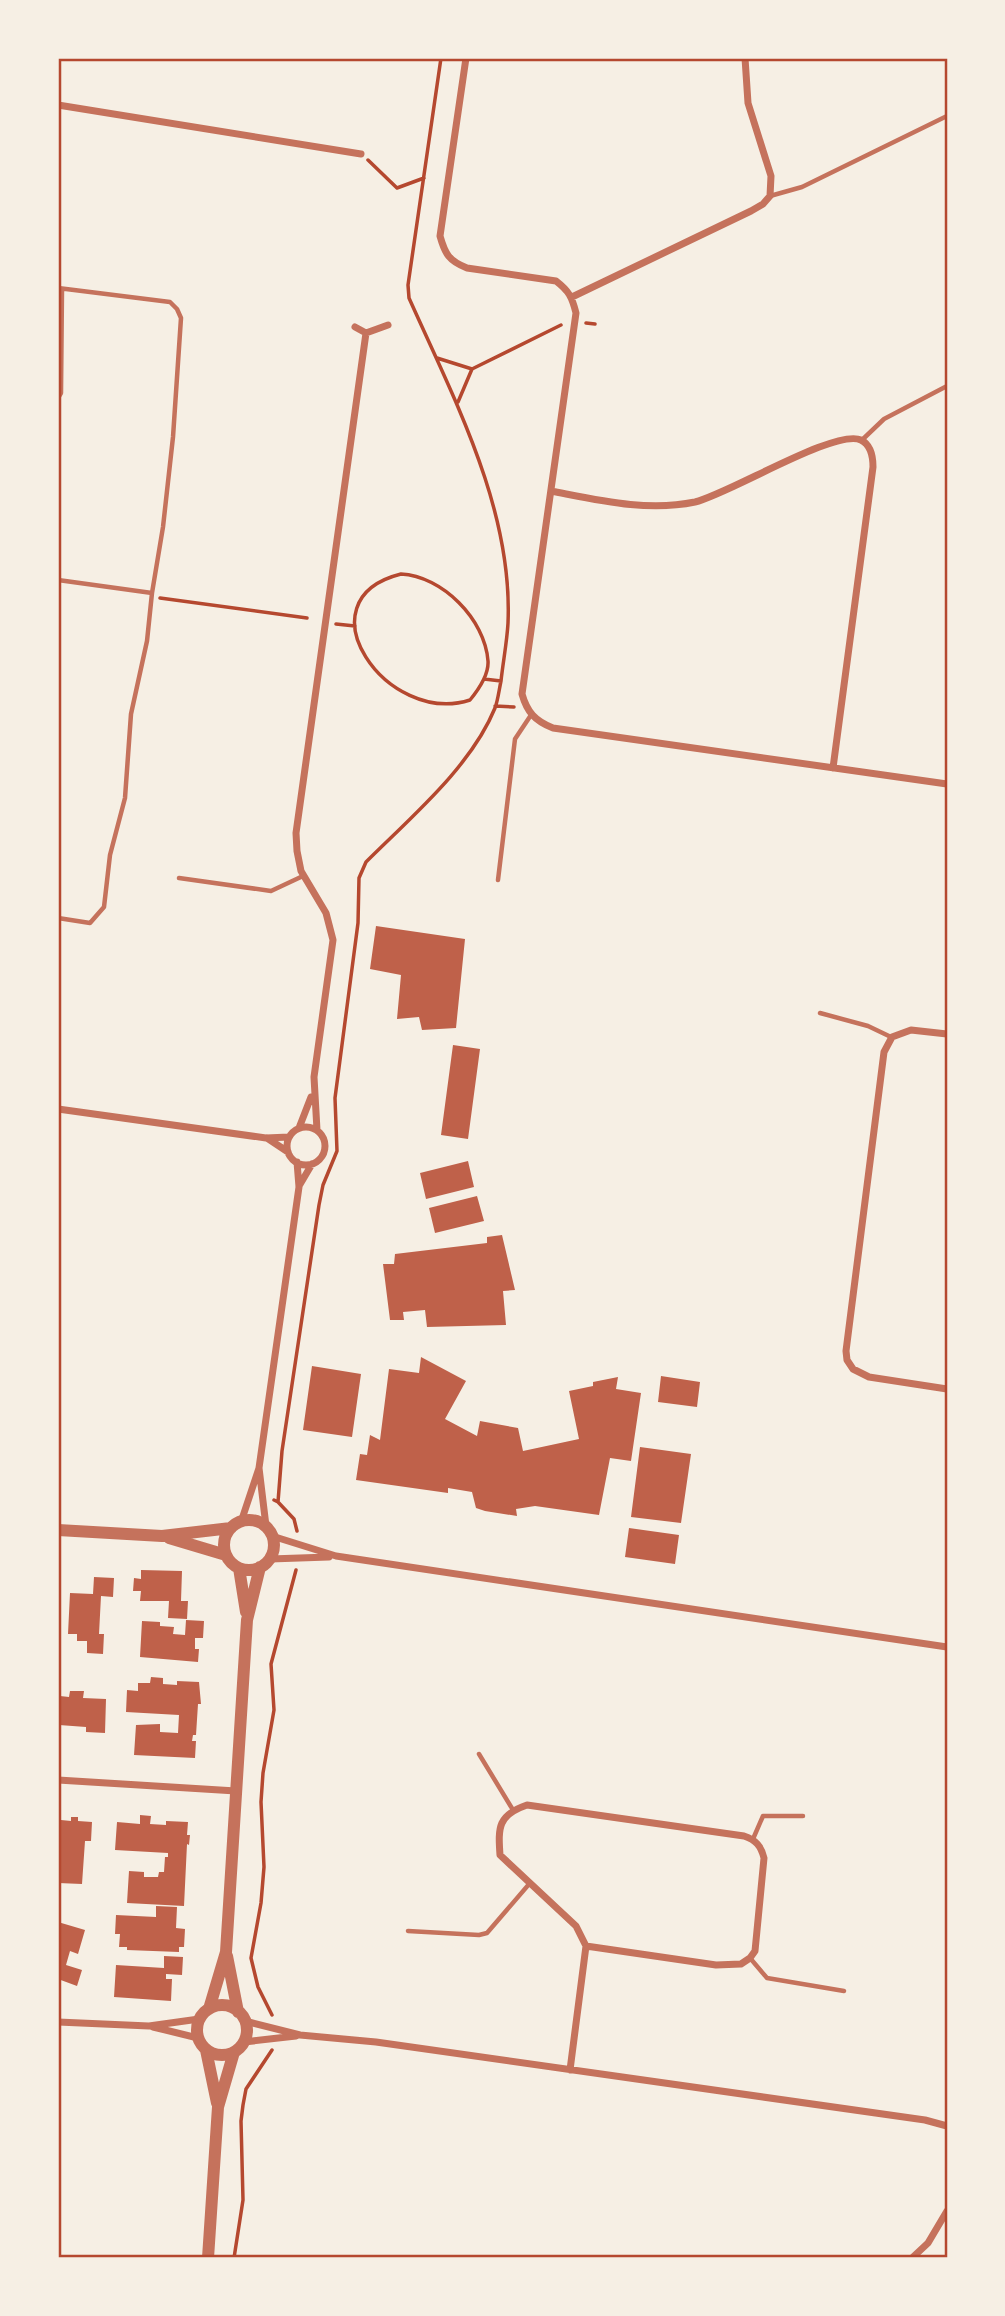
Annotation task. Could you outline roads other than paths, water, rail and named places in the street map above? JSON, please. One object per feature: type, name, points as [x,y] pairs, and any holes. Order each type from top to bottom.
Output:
[{"type":"street","points":[[466,58],[440,236],[445,253],[453,263],[467,268],[556,281],[568,289],[576,313],[522,694],[531,715],[553,728],[947,784]]},
{"type":"street","points":[[572,297],[751,211],[770,196],[771,176],[748,103],[745,58]]},
{"type":"street","points":[[58,105],[361,154]]},
{"type":"street","points":[[355,327],[366,333],[388,325]]},
{"type":"street","points":[[317,1130],[313,1093],[333,940],[326,913],[304,876],[297,851],[296,833],[366,333]]},
{"type":"street","points":[[551,491],[635,505],[664,506],[697,501],[832,442],[862,440],[871,451],[873,467],[832,768]]},
{"type":"street","points":[[947,1034],[911,1030],[892,1037],[884,1052],[846,1351],[847,1360],[853,1368],[869,1377],[947,1389]]},
{"type":"street","points":[[58,1109],[266,1138],[289,1137],[299,1128],[313,1093]]},
{"type":"street","points":[[299,1128],[311,1127],[317,1130],[324,1139],[325,1150],[318,1161],[312,1164],[299,1187]]},
{"type":"street","points":[[288,1152],[289,1137]]},
{"type":"street","points":[[226,1555],[224,1541],[236,1525],[259,1468],[299,1187],[297,1162],[288,1152],[266,1138]]},
{"type":"street","points":[[297,1162],[312,1164]]},
{"type":"street","points":[[247,1620],[265,1563],[273,1552],[259,1468]]},
{"type":"street","points":[[58,1530],[162,1536],[254,1521],[269,1531],[336,1556],[947,1647]]},
{"type":"street","points":[[58,2022],[149,2026],[199,2019],[209,2009],[226,1952],[247,1620],[239,1568],[226,1555],[162,1536]]},
{"type":"street","points":[[239,1568],[254,1570],[265,1563],[336,1556]]},
{"type":"street","points":[[58,1780],[236,1790]]},
{"type":"street","points":[[570,2070],[586,1946],[576,1926],[500,1855],[499,1834],[502,1819],[513,1810],[527,1805],[753,1839],[761,1849],[764,1858],[755,1951],[741,1964],[716,1965],[586,1946]]},
{"type":"street","points":[[208,2258],[218,2107],[234,2052],[244,2042],[247,2028],[241,2016],[226,1952]]},
{"type":"street","points":[[209,2009],[224,2006],[241,2016],[300,2035],[376,2042],[925,2120],[947,2126]]},
{"type":"street","points":[[199,2019],[198,2038],[206,2050],[218,2107]]},
{"type":"street","points":[[149,2026],[198,2038]]},
{"type":"street","points":[[244,2042],[300,2035]]},
{"type":"street","points":[[206,2050],[220,2055],[234,2052]]},
{"type":"street","points":[[912,2258],[928,2243],[947,2211]]},
{"type":"lane","points":[[770,196],[802,187],[947,116]]},
{"type":"lane","points":[[58,398],[61,393],[63,352],[60,288],[170,302],[177,309],[181,318],[173,437],[163,527],[147,641],[131,714],[125,798],[110,855],[104,907],[90,923],[58,918]]},
{"type":"lane","points":[[862,440],[884,419],[947,386]]},
{"type":"lane","points":[[58,580],[152,595]]},
{"type":"lane","points":[[498,880],[514,739],[531,715]]},
{"type":"lane","points":[[179,878],[271,891],[304,876]]},
{"type":"lane","points":[[820,1013],[868,1026],[892,1037]]},
{"type":"lane","points":[[479,1754],[513,1810]]},
{"type":"lane","points":[[753,1839],[763,1816],[803,1816]]},
{"type":"lane","points":[[408,1931],[478,1935],[487,1933],[530,1883]]},
{"type":"lane","points":[[750,1958],[767,1978],[844,1991]]}]
